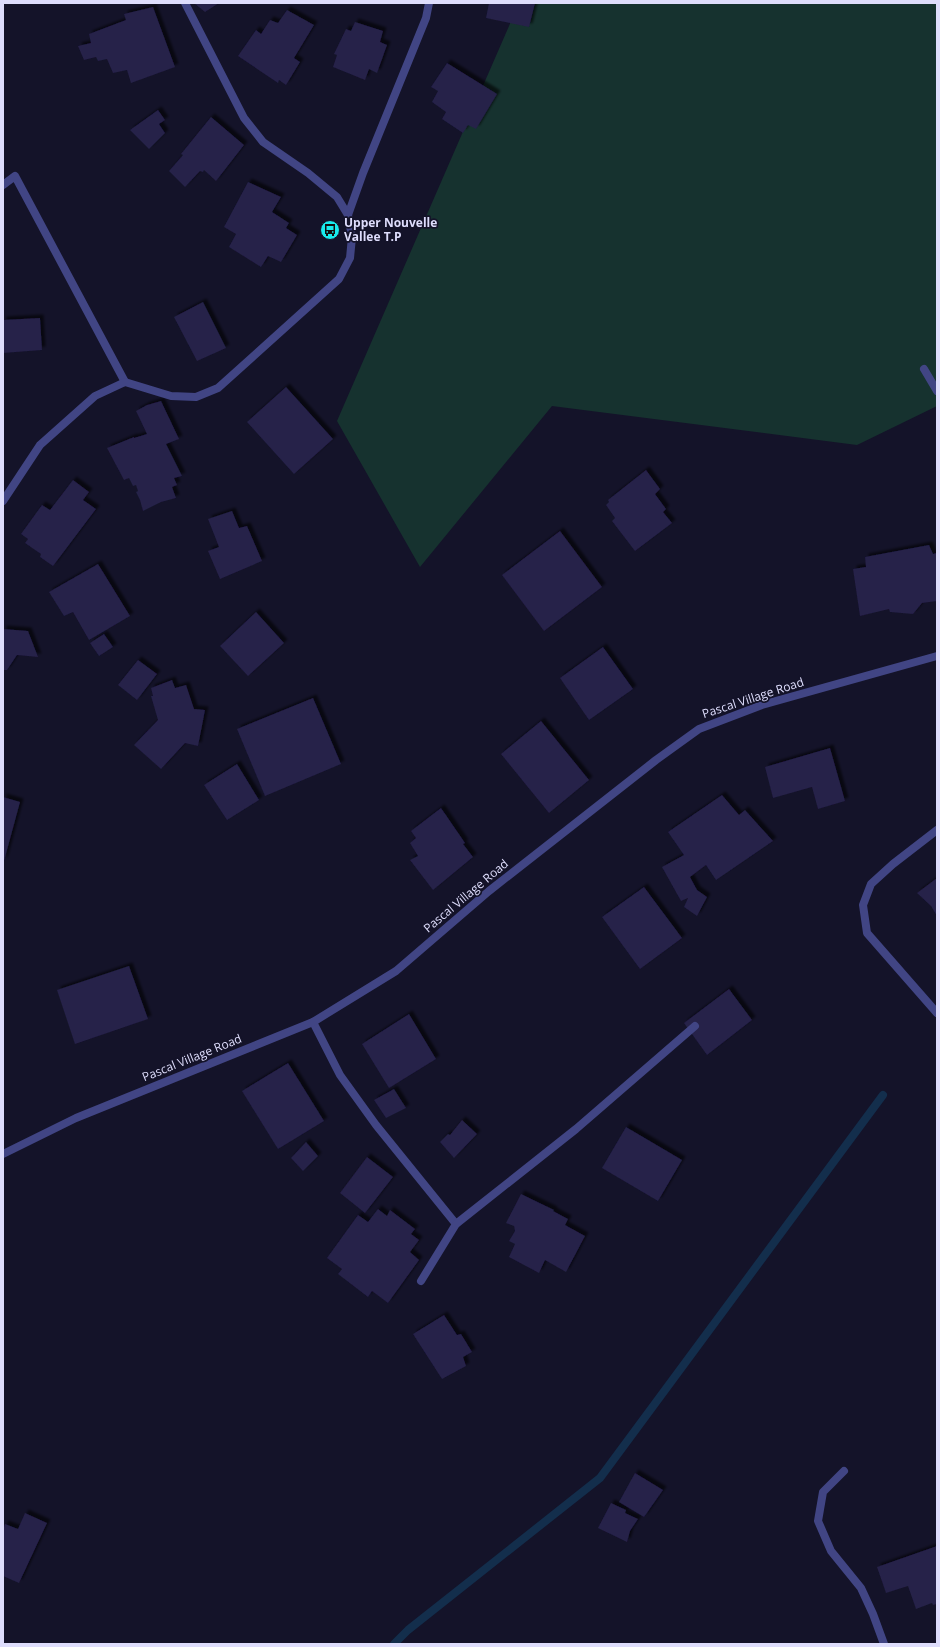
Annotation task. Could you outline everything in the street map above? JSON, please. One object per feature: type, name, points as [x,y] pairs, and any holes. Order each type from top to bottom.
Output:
[{"type":"street","points":[[3,501],[40,445],[95,396],[125,382],[171,396],[196,397],[218,388],[339,279],[350,258],[352,237],[348,215],[337,197],[308,172],[263,142],[244,118],[185,3]]},
{"type":"street","points":[[348,215],[426,18],[429,3]]},
{"type":"street","points":[[3,185],[16,176],[125,382]]},
{"type":"street","points":[[924,369],[937,391]]},
{"type":"street","name":"Pascal Village Road","points":[[3,1154],[76,1118],[313,1022],[396,971],[488,891],[699,728],[762,705],[937,656]]},
{"type":"street","points":[[937,830],[871,884],[863,905],[867,933],[937,1012]]},
{"type":"street","points":[[313,1022],[340,1075],[376,1125],[456,1224]]},
{"type":"street","points":[[421,1281],[456,1224],[576,1129],[695,1026]]},
{"type":"street","points":[[844,1471],[823,1492],[818,1521],[831,1551],[861,1588],[873,1614],[884,1644]]},
{"type":"green space","points":[[519,3],[937,3],[937,406],[857,445],[552,406],[420,567],[337,421]]},
{"type":"building","points":[[194,3],[219,3],[205,12]]},
{"type":"building","points":[[489,3],[535,3],[529,27],[486,18]]},
{"type":"building","points":[[153,7],[175,67],[131,83],[127,70],[113,73],[107,59],[98,61],[96,57],[84,60],[78,46],[91,43],[89,34],[126,20],[124,14]]},
{"type":"building","points":[[287,10],[314,25],[294,58],[300,62],[286,85],[279,80],[278,83],[238,56],[256,30],[261,34],[270,20],[278,23]]},
{"type":"building","points":[[355,22],[383,31],[380,42],[387,45],[377,73],[369,69],[365,80],[333,67],[337,55],[334,54],[346,29],[351,31]]},
{"type":"building","points":[[447,63],[497,94],[476,129],[468,125],[463,133],[442,119],[446,112],[432,102],[438,91],[431,87]]},
{"type":"building","points":[[158,110],[165,120],[159,124],[165,133],[149,149],[130,130]]},
{"type":"building","points":[[211,117],[244,145],[216,181],[204,170],[203,172],[200,171],[185,187],[169,171],[183,155],[181,154]]},
{"type":"building","points":[[248,182],[281,197],[272,212],[289,223],[286,228],[297,235],[281,262],[268,256],[261,267],[229,247],[236,234],[224,227]]},
{"type":"building","points":[[203,302],[226,348],[197,361],[174,317]]},
{"type":"building","points":[[40,318],[42,350],[3,353],[3,320]]},
{"type":"building","points":[[286,387],[333,439],[294,474],[247,422]]},
{"type":"building","points":[[161,401],[179,439],[166,444],[182,476],[174,478],[177,485],[172,487],[176,498],[161,502],[143,511],[136,492],[138,491],[136,485],[133,486],[129,478],[124,480],[107,448],[134,437],[147,434],[136,411],[147,405]]},
{"type":"building","points":[[646,470],[660,489],[655,494],[666,509],[663,512],[672,523],[635,551],[612,521],[615,518],[606,505],[609,502],[608,500]]},
{"type":"building","points":[[73,480],[89,492],[83,500],[96,509],[53,566],[40,557],[41,554],[25,543],[28,539],[21,534],[42,505],[50,510]]},
{"type":"building","points":[[232,511],[239,528],[247,526],[262,561],[220,579],[208,551],[219,547],[208,519]]},
{"type":"building","points":[[560,531],[602,587],[544,631],[502,575]]},
{"type":"building","points":[[929,545],[933,554],[937,553],[937,601],[922,603],[913,614],[890,612],[889,609],[860,616],[853,569],[866,567],[865,557]]},
{"type":"building","points":[[98,564],[130,616],[89,640],[73,612],[64,616],[49,592]]},
{"type":"building","points":[[256,612],[284,643],[248,676],[220,646]]},
{"type":"building","points":[[3,629],[28,631],[38,657],[17,655],[7,670],[3,670]]},
{"type":"building","points":[[104,634],[113,647],[99,656],[90,643]]},
{"type":"building","points":[[603,647],[633,689],[589,720],[560,678]]},
{"type":"building","points":[[138,660],[157,674],[137,700],[118,685]]},
{"type":"building","points":[[172,680],[175,688],[186,685],[194,709],[205,710],[198,746],[185,743],[161,769],[134,745],[158,720],[151,696],[153,696],[151,688]]},
{"type":"building","points":[[313,698],[341,764],[265,796],[237,729]]},
{"type":"building","points":[[541,721],[589,780],[549,813],[501,754]]},
{"type":"building","points":[[830,748],[845,801],[818,809],[812,787],[773,798],[765,767]]},
{"type":"building","points":[[237,764],[259,800],[227,820],[204,785]]},
{"type":"building","points":[[722,795],[739,815],[745,810],[773,841],[716,880],[706,865],[690,877],[697,890],[707,897],[697,916],[684,907],[688,898],[681,901],[662,867],[684,855],[668,832]]},
{"type":"building","points":[[3,797],[20,802],[4,861],[3,861]]},
{"type":"building","points":[[441,808],[465,843],[463,844],[473,857],[433,890],[410,860],[418,856],[410,843],[416,838],[411,831]]},
{"type":"building","points":[[937,878],[937,916],[931,906],[917,893]]},
{"type":"building","points":[[644,887],[682,938],[640,969],[602,917]]},
{"type":"building","points":[[129,966],[148,1019],[75,1044],[57,990]]},
{"type":"building","points":[[729,989],[752,1020],[707,1055],[684,1023]]},
{"type":"building","points":[[409,1014],[436,1059],[389,1088],[362,1044]]},
{"type":"building","points":[[288,1063],[324,1121],[278,1149],[242,1091]]},
{"type":"building","points":[[394,1089],[406,1108],[386,1118],[374,1100]]},
{"type":"building","points":[[462,1120],[477,1134],[454,1158],[440,1142],[448,1134],[450,1135]]},
{"type":"building","points":[[626,1127],[682,1160],[658,1201],[602,1168]]},
{"type":"building","points":[[306,1142],[318,1156],[303,1171],[291,1158]]},
{"type":"building","points":[[367,1157],[393,1177],[365,1213],[340,1193]]},
{"type":"building","points":[[521,1194],[554,1210],[553,1211],[568,1219],[565,1225],[585,1236],[566,1272],[545,1260],[539,1273],[509,1257],[515,1244],[509,1241],[515,1231],[514,1226],[506,1223]]},
{"type":"building","points":[[378,1209],[387,1216],[390,1210],[415,1229],[411,1234],[419,1240],[410,1252],[419,1260],[388,1303],[372,1291],[368,1297],[338,1274],[342,1269],[327,1258],[358,1215],[368,1222]]},
{"type":"building","points":[[444,1315],[457,1335],[461,1334],[472,1352],[463,1357],[466,1366],[442,1379],[413,1334]]},
{"type":"building","points":[[635,1473],[663,1490],[644,1517],[619,1502]]},
{"type":"building","points":[[611,1503],[626,1510],[625,1513],[638,1519],[630,1531],[627,1542],[598,1528]]},
{"type":"building","points":[[25,1513],[47,1523],[19,1583],[3,1576],[3,1529],[5,1524],[18,1529]]},
{"type":"building","points":[[937,1546],[937,1604],[933,1605],[932,1603],[916,1609],[908,1586],[886,1593],[877,1567]]},
{"type":"waterway","points":[[394,1644],[408,1630],[600,1478],[883,1095]]},
{"type":"place","name":"Upper Nouvelle Vallee T.P","points":[[330,230]]}]
